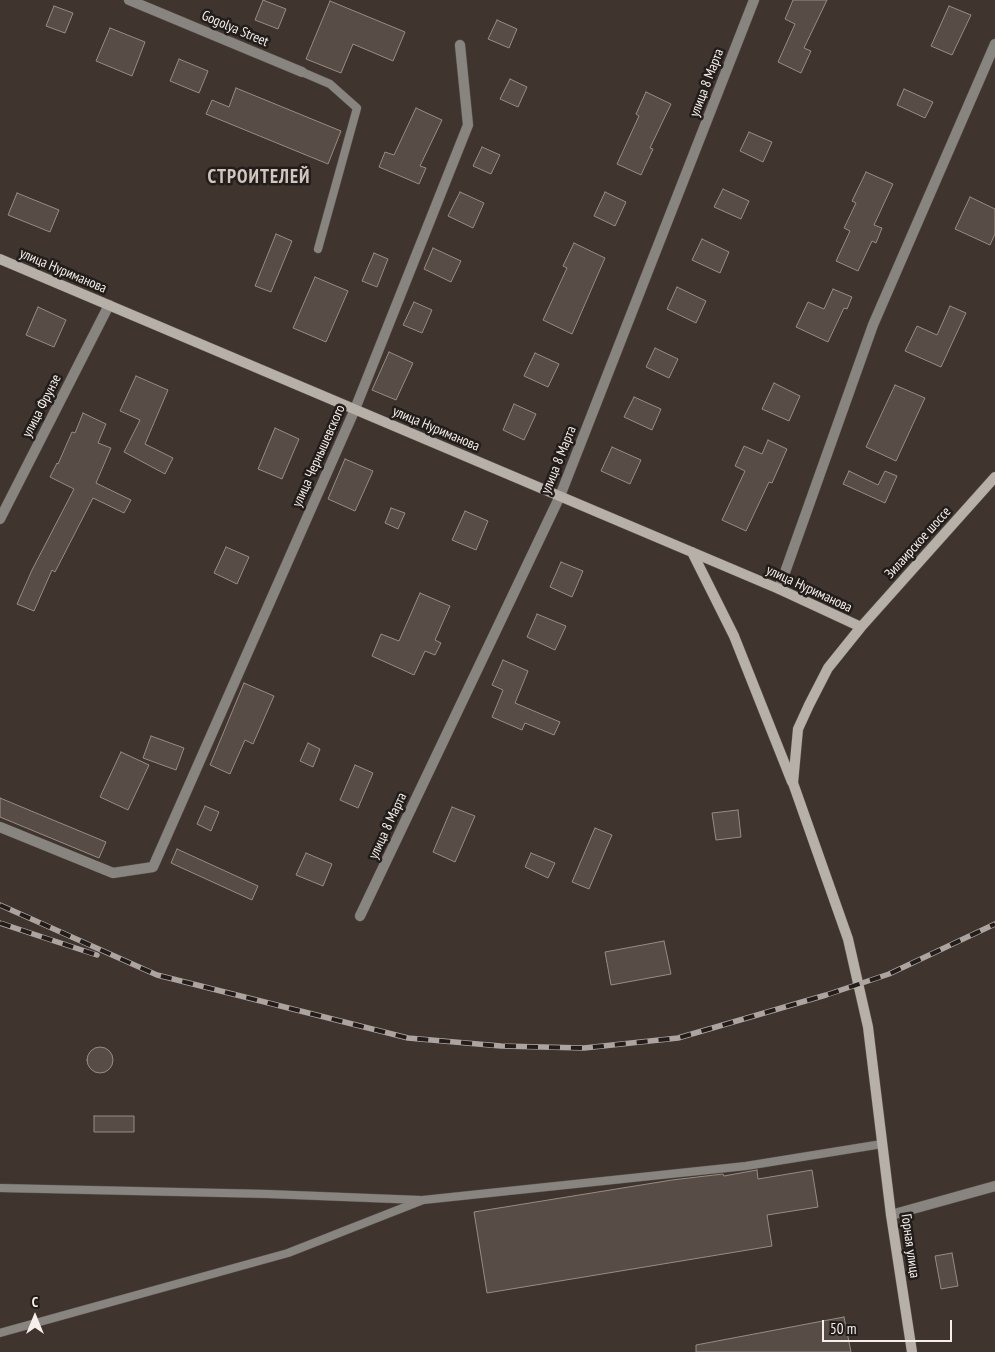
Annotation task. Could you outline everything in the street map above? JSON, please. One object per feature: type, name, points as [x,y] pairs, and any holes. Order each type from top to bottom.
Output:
[{"type":"main road","name":"улица Нуриманова","points":[[0,259],[779,589],[861,627]]},
{"type":"main road","name":"Зилаирское шоссе","points":[[793,783],[798,729],[828,668],[861,627],[995,477]]},
{"type":"main road","name":"Горная улица","points":[[692,552],[734,636],[793,783],[848,939],[868,1027],[891,1214],[912,1352]]},
{"type":"street","name":"Gogolya Street","points":[[129,0],[302,72]]},
{"type":"street","name":"улица 8 Марта","points":[[360,916],[560,496],[754,0]]},
{"type":"street","points":[[779,589],[873,325],[995,44]]},
{"type":"street","name":"улица Чернышевского","points":[[0,827],[113,873],[153,867],[355,409],[468,125],[460,45]]},
{"type":"street","name":"улица Фрунзе","points":[[0,519],[109,305]]},
{"type":"street","points":[[891,1214],[995,1186]]},
{"type":"lane","points":[[302,72],[330,84],[357,108],[318,248]]},
{"type":"lane","points":[[0,1188],[268,1194],[423,1200],[746,1166],[882,1144]]},
{"type":"lane","points":[[0,1333],[288,1253],[423,1200]]},
{"type":"building","points":[[263,0],[286,9],[278,29],[255,20]]},
{"type":"building","points":[[793,0],[827,0],[804,48],[811,51],[801,73],[778,62],[795,24],[785,19]]},
{"type":"building","points":[[330,1],[405,32],[393,61],[353,44],[341,73],[306,59]]},
{"type":"building","points":[[54,6],[73,13],[65,33],[46,26]]},
{"type":"building","points":[[949,6],[971,15],[952,55],[931,46]]},
{"type":"building","points":[[497,20],[517,29],[509,48],[488,39]]},
{"type":"building","points":[[110,28],[145,42],[132,76],[96,61]]},
{"type":"building","points":[[179,59],[208,71],[199,93],[170,81]]},
{"type":"building","points":[[510,79],[527,87],[518,107],[500,99]]},
{"type":"building","points":[[236,88],[341,131],[328,164],[206,114],[212,100],[229,107]]},
{"type":"building","points":[[904,89],[933,102],[925,118],[897,105]]},
{"type":"building","points":[[646,92],[671,104],[650,148],[653,149],[641,175],[617,164],[639,116],[636,114]]},
{"type":"building","points":[[416,108],[442,120],[420,166],[426,168],[419,184],[379,167],[385,152],[394,155]]},
{"type":"building","points":[[749,132],[772,142],[763,162],[740,151]]},
{"type":"building","points":[[482,147],[500,155],[491,174],[473,166]]},
{"type":"building","points":[[866,172],[893,184],[874,225],[882,228],[876,243],[872,241],[858,271],[836,261],[850,231],[844,228],[856,203],[852,201]]},
{"type":"building","points":[[723,189],[749,201],[741,219],[714,207]]},
{"type":"building","points":[[460,192],[484,203],[473,228],[448,216]]},
{"type":"building","points":[[605,192],[626,202],[615,226],[594,216]]},
{"type":"building","points":[[17,193],[59,210],[50,232],[8,215]]},
{"type":"building","points":[[970,197],[995,209],[995,234],[990,245],[955,229]]},
{"type":"building","points":[[276,234],[292,241],[271,292],[255,286]]},
{"type":"building","points":[[702,239],[729,252],[720,273],[692,260]]},
{"type":"building","points":[[574,243],[605,258],[572,334],[543,320],[567,268],[563,266]]},
{"type":"building","points":[[433,248],[461,261],[451,282],[424,269]]},
{"type":"building","points":[[374,253],[388,259],[377,287],[362,281]]},
{"type":"building","points":[[315,277],[348,291],[326,342],[293,328]]},
{"type":"building","points":[[677,287],[706,301],[696,323],[667,309]]},
{"type":"building","points":[[833,289],[852,297],[847,309],[844,308],[828,342],[796,327],[808,302],[824,309]]},
{"type":"building","points":[[414,302],[432,310],[422,333],[403,325]]},
{"type":"building","points":[[950,306],[966,313],[941,367],[905,351],[917,326],[937,335]]},
{"type":"building","points":[[38,307],[66,320],[54,347],[26,335]]},
{"type":"building","points":[[655,348],[678,359],[669,378],[646,367]]},
{"type":"building","points":[[389,352],[413,363],[396,400],[372,390]]},
{"type":"building","points":[[535,353],[559,364],[548,387],[524,376]]},
{"type":"building","points":[[136,376],[168,390],[145,444],[173,458],[165,474],[124,452],[140,420],[120,411]]},
{"type":"building","points":[[774,383],[800,396],[789,421],[762,409]]},
{"type":"building","points":[[895,385],[925,398],[896,461],[866,447]]},
{"type":"building","points":[[634,397],[661,409],[652,430],[624,417]]},
{"type":"building","points":[[514,404],[536,414],[524,440],[503,430]]},
{"type":"building","points":[[83,413],[106,424],[98,443],[111,448],[96,483],[131,500],[124,513],[93,498],[55,572],[52,570],[34,611],[17,604],[32,570],[74,489],[50,477],[72,432],[75,433]]},
{"type":"building","points":[[275,428],[299,439],[282,479],[258,469]]},
{"type":"building","points":[[768,440],[787,449],[772,483],[769,482],[746,531],[722,520],[745,471],[735,466],[744,446],[762,454]]},
{"type":"building","points":[[612,447],[641,460],[630,484],[601,471]]},
{"type":"building","points":[[345,459],[373,471],[355,511],[328,499]]},
{"type":"building","points":[[849,471],[878,485],[885,471],[897,476],[885,503],[843,484]]},
{"type":"building","points":[[391,508],[405,513],[398,529],[385,523]]},
{"type":"building","points":[[465,511],[488,521],[476,550],[452,540]]},
{"type":"building","points":[[226,547],[249,557],[237,584],[214,573]]},
{"type":"building","points":[[561,562],[583,571],[572,597],[550,587]]},
{"type":"building","points":[[420,593],[450,606],[435,640],[441,643],[435,655],[425,651],[414,675],[372,656],[381,634],[399,641]]},
{"type":"building","points":[[537,614],[566,626],[555,650],[527,637]]},
{"type":"building","points":[[503,660],[528,671],[515,703],[560,722],[554,735],[525,723],[522,730],[492,717],[503,690],[492,685]]},
{"type":"building","points":[[244,683],[274,696],[253,744],[245,740],[230,774],[210,765]]},
{"type":"building","points":[[151,736],[184,748],[176,770],[143,758]]},
{"type":"building","points":[[308,743],[320,749],[313,767],[300,761]]},
{"type":"building","points":[[121,752],[149,765],[128,810],[100,797]]},
{"type":"building","points":[[355,765],[373,773],[358,808],[340,800]]},
{"type":"building","points":[[0,798],[106,842],[99,858],[0,817]]},
{"type":"building","points":[[205,806],[219,812],[211,831],[197,824]]},
{"type":"building","points":[[452,807],[475,816],[455,862],[433,852]]},
{"type":"building","points":[[738,810],[741,837],[716,840],[712,813]]},
{"type":"building","points":[[595,828],[612,835],[589,889],[572,882]]},
{"type":"building","points":[[177,849],[258,886],[252,900],[171,863]]},
{"type":"building","points":[[306,853],[332,864],[323,886],[296,875]]},
{"type":"building","points":[[531,853],[555,863],[548,878],[525,867]]},
{"type":"building","points":[[664,941],[671,974],[611,985],[605,952]]},
{"type":"building","points":[[100,1047],[109,1051],[113,1060],[109,1069],[100,1073],[91,1069],[87,1060],[91,1051]]},
{"type":"building","points":[[94,1116],[134,1116],[134,1132],[94,1132]]},
{"type":"building","points":[[757,1170],[758,1179],[812,1170],[818,1207],[767,1215],[772,1246],[487,1293],[474,1212],[672,1180],[723,1174],[724,1176]]},
{"type":"building","points":[[952,1253],[958,1286],[941,1289],[935,1256]]},
{"type":"building","points":[[844,1317],[851,1352],[696,1352],[696,1345]]},
{"type":"railway","points":[[0,905],[157,975],[408,1038],[501,1046],[584,1048],[678,1038],[826,995],[889,974],[995,924]]},
{"type":"railway","points":[[0,923],[97,955]]},
{"type":"district","name":"СТРОИТЕЛЕЙ","points":[[259,178]]}]
